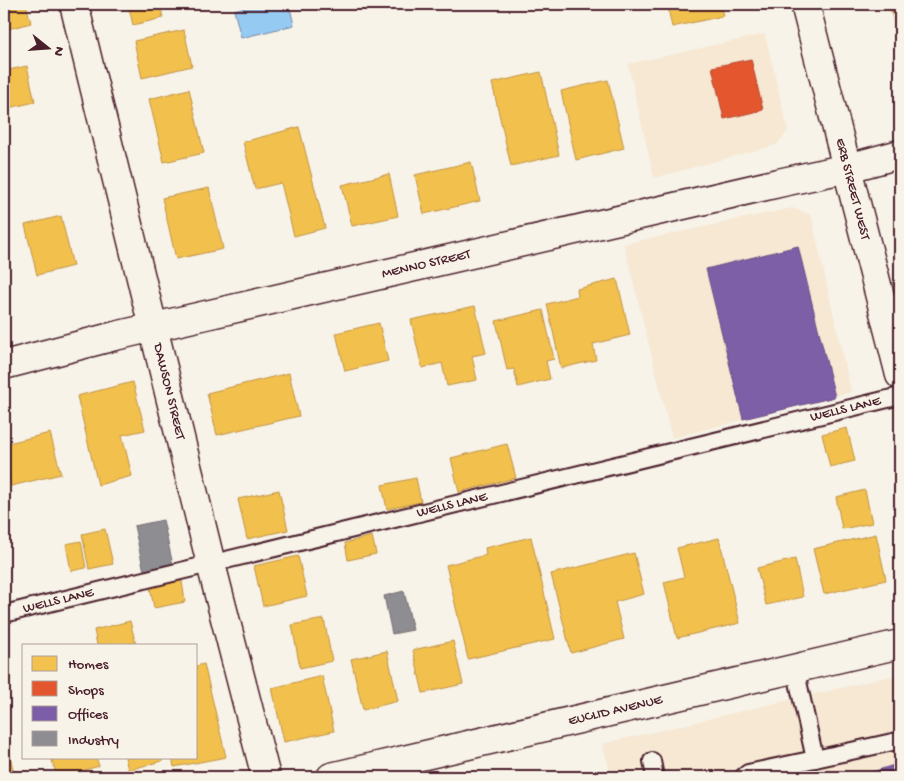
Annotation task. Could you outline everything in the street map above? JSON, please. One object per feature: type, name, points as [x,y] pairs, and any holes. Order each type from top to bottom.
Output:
[{"type":"street","name":"DAWSON STREET","points":[[74,4],[210,564],[266,777]]},
{"type":"street","name":"ERB STREET WEST","points":[[805,4],[900,375]]},
{"type":"street","name":"MENNO STREET","points":[[4,365],[153,327],[848,168],[900,154]]},
{"type":"street","name":"EUCLID AVENUE","points":[[330,777],[900,644]]},
{"type":"lane","name":"WELLS LANE","points":[[4,614],[900,396]]},
{"type":"lane","points":[[795,668],[815,759]]},
{"type":"lane","points":[[744,777],[748,773],[897,741]]},
{"type":"lane","points":[[652,761],[656,777]]},
{"type":"shaded area","points":[[765,34],[788,131],[776,145],[654,178],[628,64]]},
{"type":"shaded area","points":[[792,208],[811,215],[851,392],[672,438],[624,244]]},
{"type":"shaded area","points":[[900,674],[900,777],[612,777],[602,744]]},
{"type":"water","points":[[258,4],[289,4],[294,25],[241,38],[234,10]]},
{"type":"building: Homes","points":[[4,4],[26,4],[31,23],[4,30]]},
{"type":"building: Homes","points":[[128,4],[160,4],[163,18],[133,25]]},
{"type":"building: Homes","points":[[667,4],[720,4],[723,16],[672,27]]},
{"type":"building: Homes","points":[[900,7],[900,47],[899,47],[891,10]]},
{"type":"building: Homes","points":[[184,30],[192,66],[142,78],[134,41]]},
{"type":"building: Homes","points":[[27,66],[35,102],[4,109],[4,71]]},
{"type":"building: Homes","points":[[541,72],[559,155],[511,166],[492,83]]},
{"type":"building: Homes","points":[[608,80],[624,148],[576,160],[561,91]]},
{"type":"building: Homes","points":[[189,89],[204,153],[164,162],[149,99]]},
{"type":"building: Homes","points":[[299,127],[325,228],[294,236],[281,183],[255,189],[243,142]]},
{"type":"building: Homes","points":[[471,162],[480,201],[424,214],[415,175]]},
{"type":"building: Homes","points":[[389,174],[398,216],[352,226],[342,185]]},
{"type":"building: Homes","points":[[209,188],[223,249],[176,259],[162,198]]},
{"type":"building: Homes","points":[[61,216],[73,266],[37,275],[25,225]]},
{"type":"building: Homes","points":[[617,279],[630,335],[593,344],[596,360],[561,368],[547,304],[578,296],[577,289]]},
{"type":"building: Homes","points":[[475,306],[486,353],[472,356],[477,380],[447,386],[442,363],[422,368],[411,320]]},
{"type":"building: Homes","points":[[543,310],[554,359],[546,361],[550,379],[518,387],[514,369],[507,370],[496,321]]},
{"type":"building: Homes","points":[[379,323],[388,361],[345,371],[336,333]]},
{"type":"building: Homes","points":[[289,373],[299,416],[217,435],[207,393]]},
{"type":"building: Homes","points":[[133,382],[145,430],[122,435],[132,476],[98,485],[77,396]]},
{"type":"building: Homes","points":[[847,428],[855,461],[830,467],[822,434]]},
{"type":"building: Homes","points":[[50,433],[61,474],[11,486],[4,458],[4,444]]},
{"type":"building: Homes","points":[[507,444],[516,478],[459,492],[451,458]]},
{"type":"building: Homes","points":[[416,478],[421,502],[387,509],[382,485]]},
{"type":"building: Homes","points":[[279,490],[288,530],[247,539],[238,499]]},
{"type":"building: Homes","points":[[865,490],[872,523],[842,529],[836,497]]},
{"type":"building: Homes","points":[[105,529],[113,564],[89,569],[82,534]]},
{"type":"building: Homes","points":[[876,534],[886,580],[824,594],[813,549]]},
{"type":"building: Homes","points":[[372,536],[376,554],[348,560],[345,543]]},
{"type":"building: Homes","points":[[531,537],[555,639],[468,659],[446,565],[486,555],[485,548]]},
{"type":"building: Homes","points":[[719,538],[740,623],[677,638],[664,582],[684,577],[677,548]]},
{"type":"building: Homes","points":[[81,541],[86,568],[71,571],[66,544]]},
{"type":"building: Homes","points":[[634,553],[644,594],[615,602],[624,639],[571,653],[551,574]]},
{"type":"building: Homes","points":[[298,556],[307,596],[263,606],[254,566]]},
{"type":"building: Homes","points":[[795,559],[803,597],[766,605],[757,568]]},
{"type":"building: Homes","points":[[182,581],[185,602],[154,608],[150,587]]},
{"type":"building: Homes","points":[[324,619],[332,661],[300,668],[292,625]]},
{"type":"building: Homes","points":[[130,621],[136,644],[97,644],[94,630]]},
{"type":"building: Homes","points":[[453,641],[463,684],[423,693],[413,650]]},
{"type":"building: Homes","points":[[387,651],[398,701],[363,710],[351,659]]},
{"type":"building: Homes","points":[[204,664],[226,757],[174,767],[172,758],[198,758],[198,666]]},
{"type":"building: Homes","points":[[322,676],[334,731],[284,742],[272,688]]},
{"type":"building: Homes","points":[[4,731],[15,777],[4,777]]},
{"type":"building: Homes","points":[[51,758],[96,758],[99,766],[85,770],[87,777],[57,777]]},
{"type":"building: Homes","points":[[125,758],[161,758],[162,761],[128,770]]},
{"type":"building: Shops","points":[[751,59],[763,110],[724,119],[712,67]]},
{"type":"building: Offices","points":[[798,246],[835,397],[743,419],[706,269]]},
{"type":"building: Offices","points":[[900,763],[900,777],[860,777],[860,776]]},
{"type":"building: Industry","points":[[163,520],[173,565],[144,571],[134,526]]},
{"type":"building: Industry","points":[[404,591],[413,630],[392,634],[384,596]]}]
